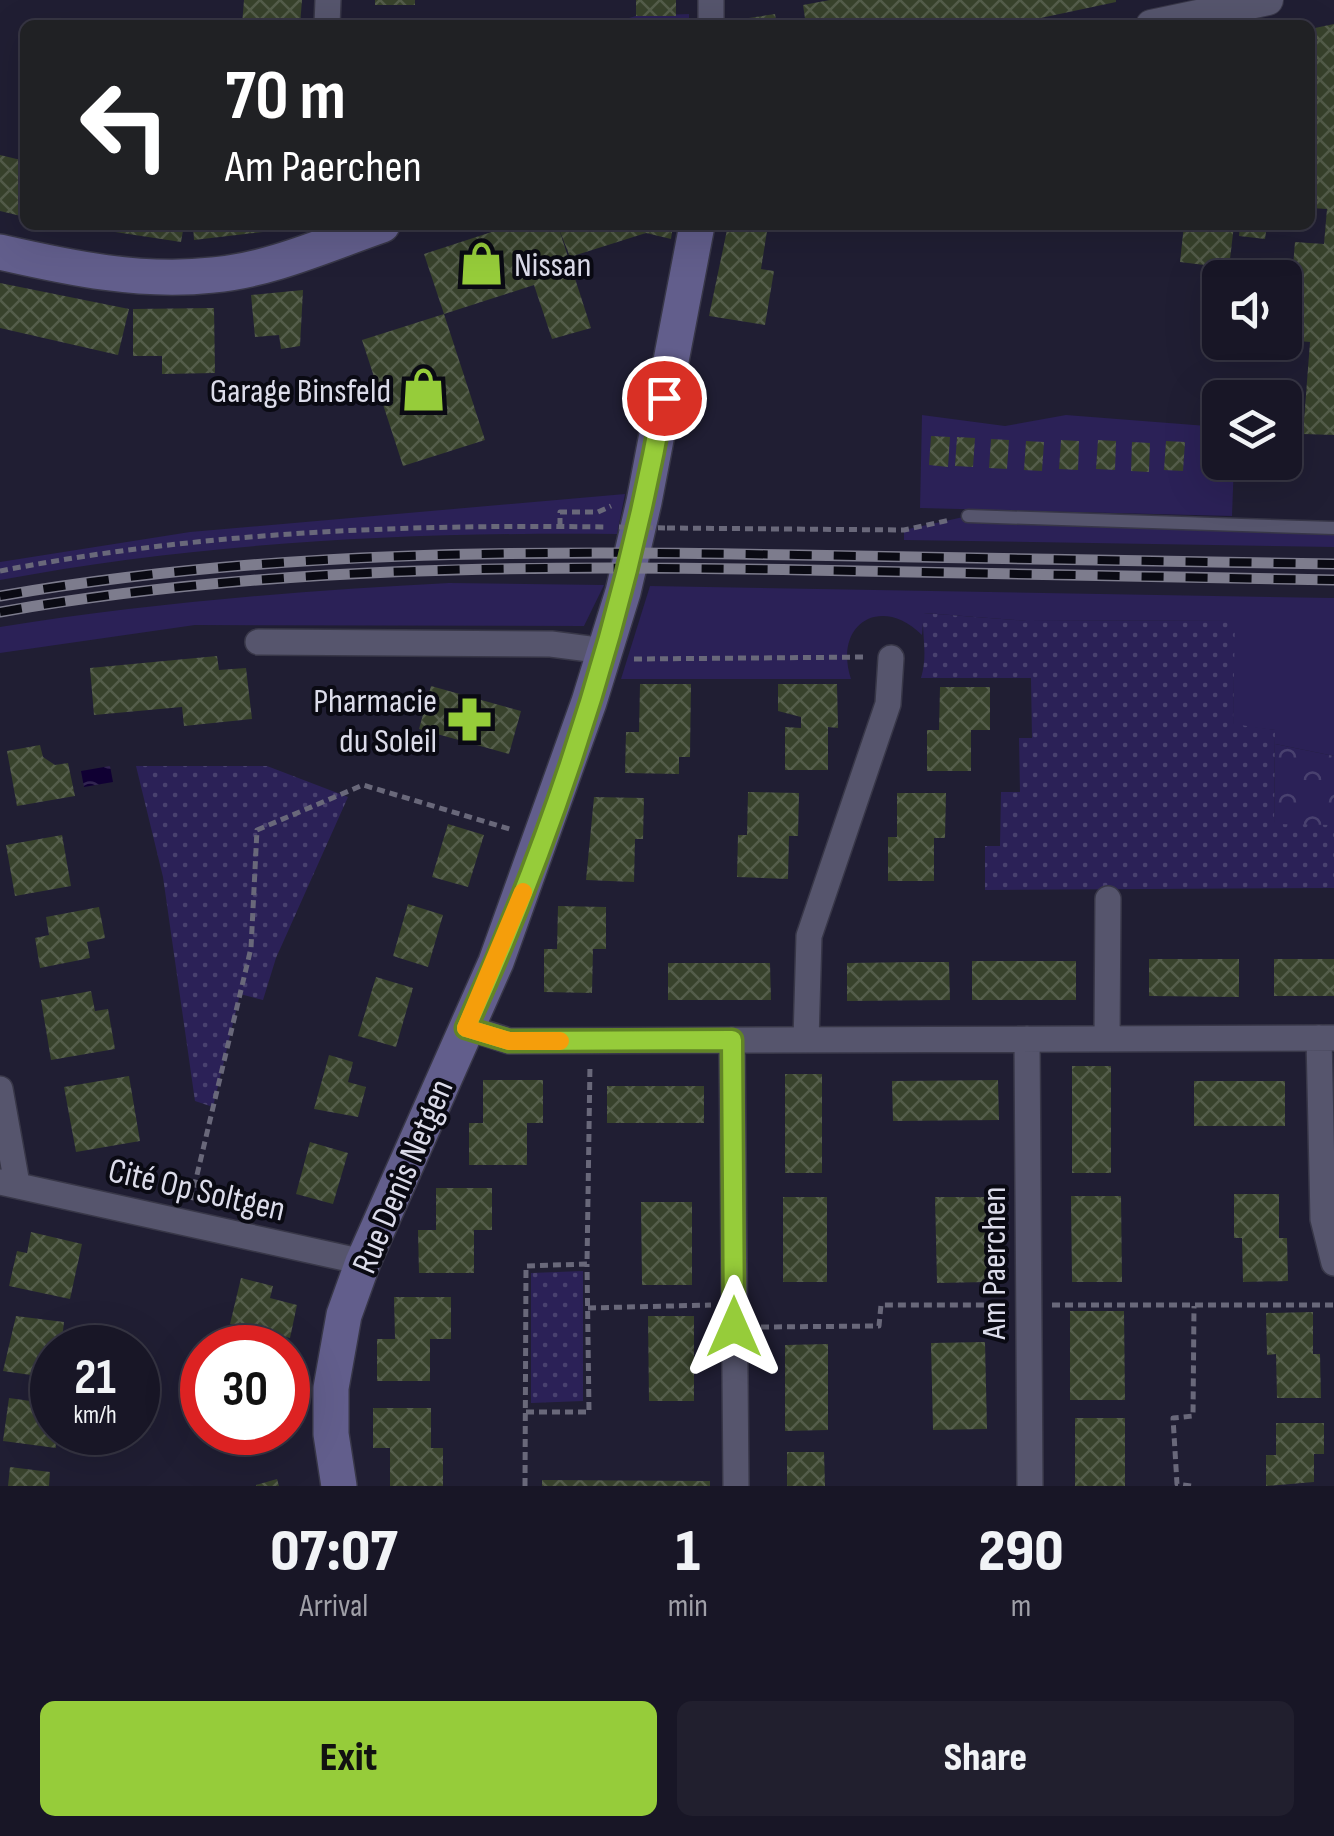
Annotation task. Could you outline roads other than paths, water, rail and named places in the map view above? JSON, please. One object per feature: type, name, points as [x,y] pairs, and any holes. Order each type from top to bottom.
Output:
[{"type":"main road","points":[[0,252],[70,268],[162,278],[216,275],[322,235],[352,230]]},
{"type":"main road","name":"Rue Denis Netgen","points":[[340,1486],[331,1434],[336,1344],[362,1262],[466,1028],[617,655],[695,230]]},
{"type":"street","points":[[1174,20],[1268,0]]},
{"type":"street","points":[[258,642],[550,644],[617,655]]},
{"type":"street","points":[[806,1040],[808,936],[888,704],[891,658]]},
{"type":"street","points":[[1106,1038],[1108,899]]},
{"type":"street","points":[[466,1028],[509,1041],[1327,1038],[1323,1219],[1334,1263]]},
{"type":"street","name":"Am Paerchen","points":[[1027,1039],[1030,1486]]},
{"type":"street","points":[[732,1040],[736,1486]]},
{"type":"street","name":"Cité Op Soltgen","points":[[0,1089],[8,1183],[362,1262]]},
{"type":"lane","points":[[968,516],[1334,528]]},
{"type":"water","points":[[110,766],[113,782],[84,787],[81,771]]},
{"type":"railway","points":[[0,596],[199,569],[398,556],[697,553],[1334,564]]},
{"type":"railway","points":[[0,612],[201,585],[502,569],[704,568],[1334,580]]},
{"type":"place","name":"Nissan","points":[[481,264]]},
{"type":"place","name":"Garage Binsfeld","points":[[424,390]]},
{"type":"place","name":"Pharmacie du Soleil","points":[[470,720]]}]
